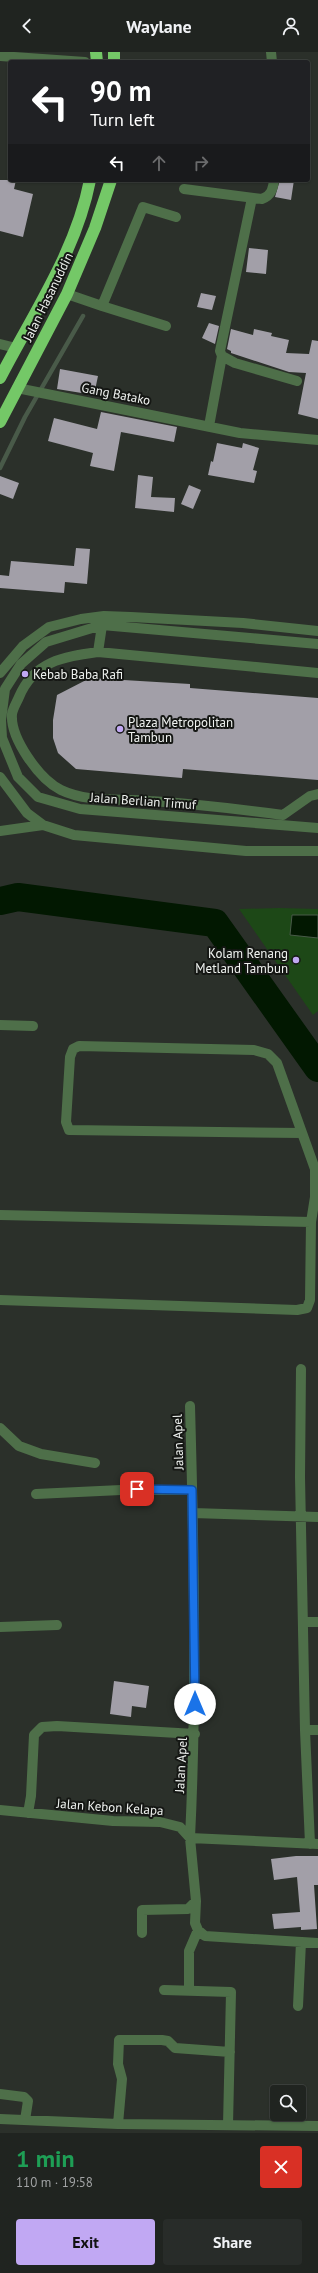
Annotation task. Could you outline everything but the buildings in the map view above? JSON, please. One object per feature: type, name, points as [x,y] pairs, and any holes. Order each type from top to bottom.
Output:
[{"type":"highway","name":"Jalan Hasanuddin","points":[[0,378],[50,285],[76,231],[89,182]]},
{"type":"highway","name":"Jalan Hasanuddin","points":[[0,422],[67,294],[95,228],[110,182]]},
{"type":"street","points":[[0,56],[61,60]]},
{"type":"street","points":[[184,189],[252,198],[267,197],[272,191],[274,182]]},
{"type":"street","points":[[209,426],[222,356],[220,351],[252,198]]},
{"type":"street","points":[[102,306],[144,207],[176,217]]},
{"type":"street","points":[[67,294],[166,326]]},
{"type":"street","points":[[0,344],[16,348]]},
{"type":"street","points":[[222,356],[235,363],[297,381]]},
{"type":"street","name":"Gang Batako","points":[[17,388],[240,432],[317,441]]},
{"type":"street","points":[[0,673],[23,646],[49,627],[82,619],[243,623],[318,630]]},
{"type":"street","points":[[98,652],[103,620]]},
{"type":"street","name":"Jalan Berlian Timuf","points":[[318,644],[103,620],[46,642],[21,664],[3,688],[1,720],[1,738],[18,777],[38,797],[80,809],[318,828]]},
{"type":"street","points":[[318,673],[98,652],[70,656],[46,663],[22,689],[12,713],[15,734],[32,763],[60,790],[92,798],[149,800],[283,814],[310,796],[318,794]]},
{"type":"street","points":[[0,776],[26,813],[43,825],[74,835],[246,851],[318,851]]},
{"type":"street","points":[[0,831],[43,825]]},
{"type":"street","points":[[0,1025],[33,1026]]},
{"type":"street","points":[[0,1300],[297,1310],[307,1308],[310,1300],[311,1222],[316,1197],[315,1169],[277,1063],[268,1054],[254,1050],[79,1046],[73,1049],[70,1057],[66,1122],[69,1130],[302,1133]]},
{"type":"street","points":[[0,1215],[311,1222]]},
{"type":"street","points":[[301,1370],[300,1477],[305,1730],[314,1844],[190,1838],[196,1901],[195,1923],[198,1930],[205,1936],[214,1938],[318,1943]]},
{"type":"street","name":"Jalan Apel","points":[[190,1406],[193,1513],[195,1734],[190,1838]]},
{"type":"street","points":[[0,1428],[19,1446],[41,1454],[95,1463]]},
{"type":"street","points":[[36,1494],[121,1490],[192,1490]]},
{"type":"street","points":[[193,1513],[302,1518],[318,1517]]},
{"type":"street","points":[[304,1622],[318,1622]]},
{"type":"street","points":[[0,1627],[57,1625]]},
{"type":"street","points":[[28,1813],[32,1796],[34,1735],[42,1728],[57,1726],[195,1734]]},
{"type":"street","points":[[305,1730],[318,1730]]},
{"type":"street","name":"Jalan Kebon Kelapa","points":[[0,1810],[113,1821],[160,1822],[180,1827],[190,1838]]},
{"type":"street","points":[[142,1933],[142,1910],[188,1909],[196,1901]]},
{"type":"street","points":[[189,1990],[190,1951],[198,1930]]},
{"type":"street","points":[[298,2006],[301,1942]]},
{"type":"street","points":[[164,1990],[231,1992],[228,2125]]},
{"type":"street","points":[[118,2124],[122,2079],[118,2064],[119,2040],[162,2040],[168,2041],[175,2048],[230,2052]]},
{"type":"street","points":[[0,2094],[24,2097],[28,2101],[25,2120]]},
{"type":"street","points":[[0,2119],[118,2124],[318,2126]]},
{"type":"green space","name":"Kolam Renang Metland Tambun","points":[[239,909],[318,909],[318,1011],[313,1015]]},
{"type":"shaded area","points":[[292,915],[318,915],[318,938],[290,935]]},
{"type":"waterway","points":[[0,468],[25,417],[83,316]]},
{"type":"waterway","points":[[0,901],[18,897],[215,923],[318,1068]]},
{"type":"place","name":"Kebab Baba Rafi","points":[[25,674]]},
{"type":"place","name":"Plaza Metropolitan Tambun","points":[[120,729]]},
{"type":"place","name":"Kolam Renang Metland Tambun","points":[[296,960]]},
{"type":"route","points":[[137,1489],[192,1490],[196,1644],[195,1704]]}]
